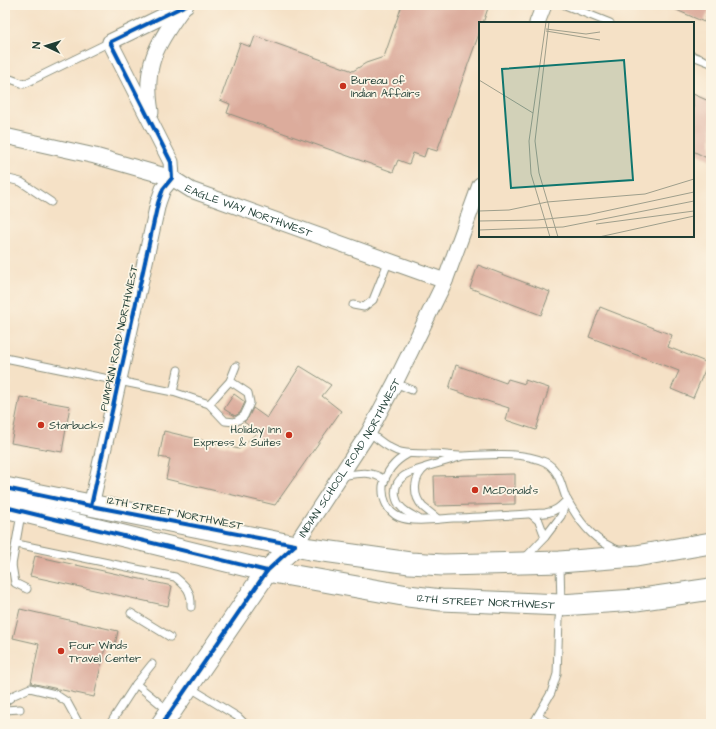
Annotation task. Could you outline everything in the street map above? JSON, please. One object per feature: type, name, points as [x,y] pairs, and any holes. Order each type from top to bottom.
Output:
[{"type":"main road","name":"12TH STREET NORTHWEST","points":[[17,500],[91,506],[310,548],[410,563],[442,565],[560,562],[636,556],[711,542]]},
{"type":"main road","name":"12TH STREET NORTHWEST","points":[[17,500],[267,571],[408,596],[441,600],[561,604],[636,600],[711,589]]},
{"type":"main road","name":"INDIAN SCHOOL ROAD NORTHWEST","points":[[166,718],[267,571],[295,545]]},
{"type":"street","points":[[537,22],[544,5]]},
{"type":"street","points":[[172,178],[171,162],[110,42],[185,6]]},
{"type":"street","points":[[153,126],[148,94],[149,72],[154,53],[162,36],[185,6]]},
{"type":"street","name":"EAGLE WAY NORTHWEST","points":[[5,136],[95,156],[172,178],[191,190],[445,281]]},
{"type":"street","name":"PUMPKIN ROAD NORTHWEST","points":[[91,506],[158,203],[162,189],[172,178]]},
{"type":"street","name":"INDIAN SCHOOL ROAD NORTHWEST","points":[[295,545],[369,432],[395,383],[445,281],[479,188]]},
{"type":"lane","points":[[565,5],[608,22]]},
{"type":"lane","points":[[5,77],[24,84],[110,42]]},
{"type":"lane","points":[[694,56],[711,63]]},
{"type":"lane","points":[[5,178],[21,182],[51,202]]},
{"type":"lane","points":[[353,305],[364,307],[373,300],[389,260]]},
{"type":"lane","points":[[5,358],[174,392],[208,404],[225,421],[235,422],[244,416],[250,403],[248,393],[230,381]]},
{"type":"lane","points":[[208,404],[230,381],[236,366]]},
{"type":"lane","points":[[174,392],[178,370]]},
{"type":"lane","points":[[395,383],[412,390]]},
{"type":"lane","points":[[369,432],[395,450],[408,454],[462,456],[495,454],[523,456],[546,463],[554,468],[567,500],[580,521],[592,535],[607,546],[636,556]]},
{"type":"lane","points":[[408,454],[395,462],[387,473],[383,490],[389,509],[399,517],[408,519],[438,519],[552,512],[567,500]]},
{"type":"lane","points":[[421,519],[404,510],[400,506],[395,496],[397,483],[403,477],[426,467],[462,456]]},
{"type":"lane","points":[[426,467],[422,470],[418,478],[416,492],[418,499],[424,508],[438,519]]},
{"type":"lane","points":[[340,476],[362,472],[376,474],[385,480]]},
{"type":"lane","points":[[17,500],[17,544],[12,565],[15,583],[28,589]]},
{"type":"lane","points":[[520,563],[535,549],[561,516],[567,500]]},
{"type":"lane","points":[[531,514],[539,521],[545,536]]},
{"type":"lane","points":[[17,544],[175,577],[186,586],[192,598],[191,606]]},
{"type":"lane","points":[[533,724],[551,693],[557,674],[561,604],[560,562]]},
{"type":"lane","points":[[5,571],[12,565]]},
{"type":"lane","points":[[131,613],[170,637]]},
{"type":"lane","points":[[110,724],[136,684],[152,664]]},
{"type":"lane","points":[[136,684],[166,718]]},
{"type":"lane","points":[[187,686],[238,717],[245,724]]},
{"type":"lane","points":[[5,702],[14,695],[30,688],[55,694],[67,702],[79,724]]},
{"type":"lane","points":[[5,710],[20,709]]},
{"type":"lane","points":[[538,716],[550,724]]},
{"type":"building","name":"Bureau of Indian Affairs","points":[[402,5],[489,5],[483,22],[479,22],[479,34],[437,151],[427,148],[424,157],[413,153],[409,164],[398,160],[393,172],[227,113],[230,104],[220,100],[240,43],[251,47],[255,36],[353,71],[366,63],[384,57]]},
{"type":"building","points":[[665,5],[711,5],[711,6],[704,22]]},
{"type":"building","points":[[694,94],[711,102],[711,160],[694,152]]},
{"type":"building","points":[[478,265],[550,292],[541,315],[470,288]]},
{"type":"building","points":[[600,307],[672,335],[668,347],[708,363],[693,398],[671,389],[679,371],[589,337]]},
{"type":"building","points":[[456,365],[506,383],[508,379],[525,384],[525,380],[549,388],[536,430],[506,420],[509,408],[449,389]]},
{"type":"building","name":"Holiday Inn Express & Suites","points":[[300,366],[331,385],[322,396],[341,411],[275,505],[166,479],[170,459],[159,457],[164,431],[239,449],[258,432],[244,422],[248,418],[253,408],[267,418]]},
{"type":"building","points":[[234,394],[245,402],[240,413],[235,416],[224,409]]},
{"type":"building","name":"Starbucks","points":[[20,397],[70,406],[62,452],[11,443]]},
{"type":"building","name":"McDonald's","points":[[515,474],[515,504],[435,506],[434,476]]},
{"type":"building","points":[[35,556],[172,586],[168,606],[30,576]]},
{"type":"building","points":[[20,609],[118,631],[115,645],[106,643],[94,697],[31,683],[39,644],[13,638]]},
{"type":"cycle path","points":[[91,506],[158,203],[163,189],[172,178],[171,162],[110,42],[186,5]]},
{"type":"cycle path","points":[[5,488],[295,545]]},
{"type":"cycle path","points":[[5,507],[267,571]]},
{"type":"cycle path","points":[[162,724],[267,571],[295,545]]},
{"type":"place","name":"Bureau of Indian Affairs","points":[[343,86]]},
{"type":"place","name":"Starbucks","points":[[41,425]]},
{"type":"place","name":"Holiday Inn Express & Suites","points":[[289,435]]},
{"type":"place","name":"McDonald's","points":[[475,490]]},
{"type":"place","name":"Four Winds Travel Center","points":[[61,651]]}]
